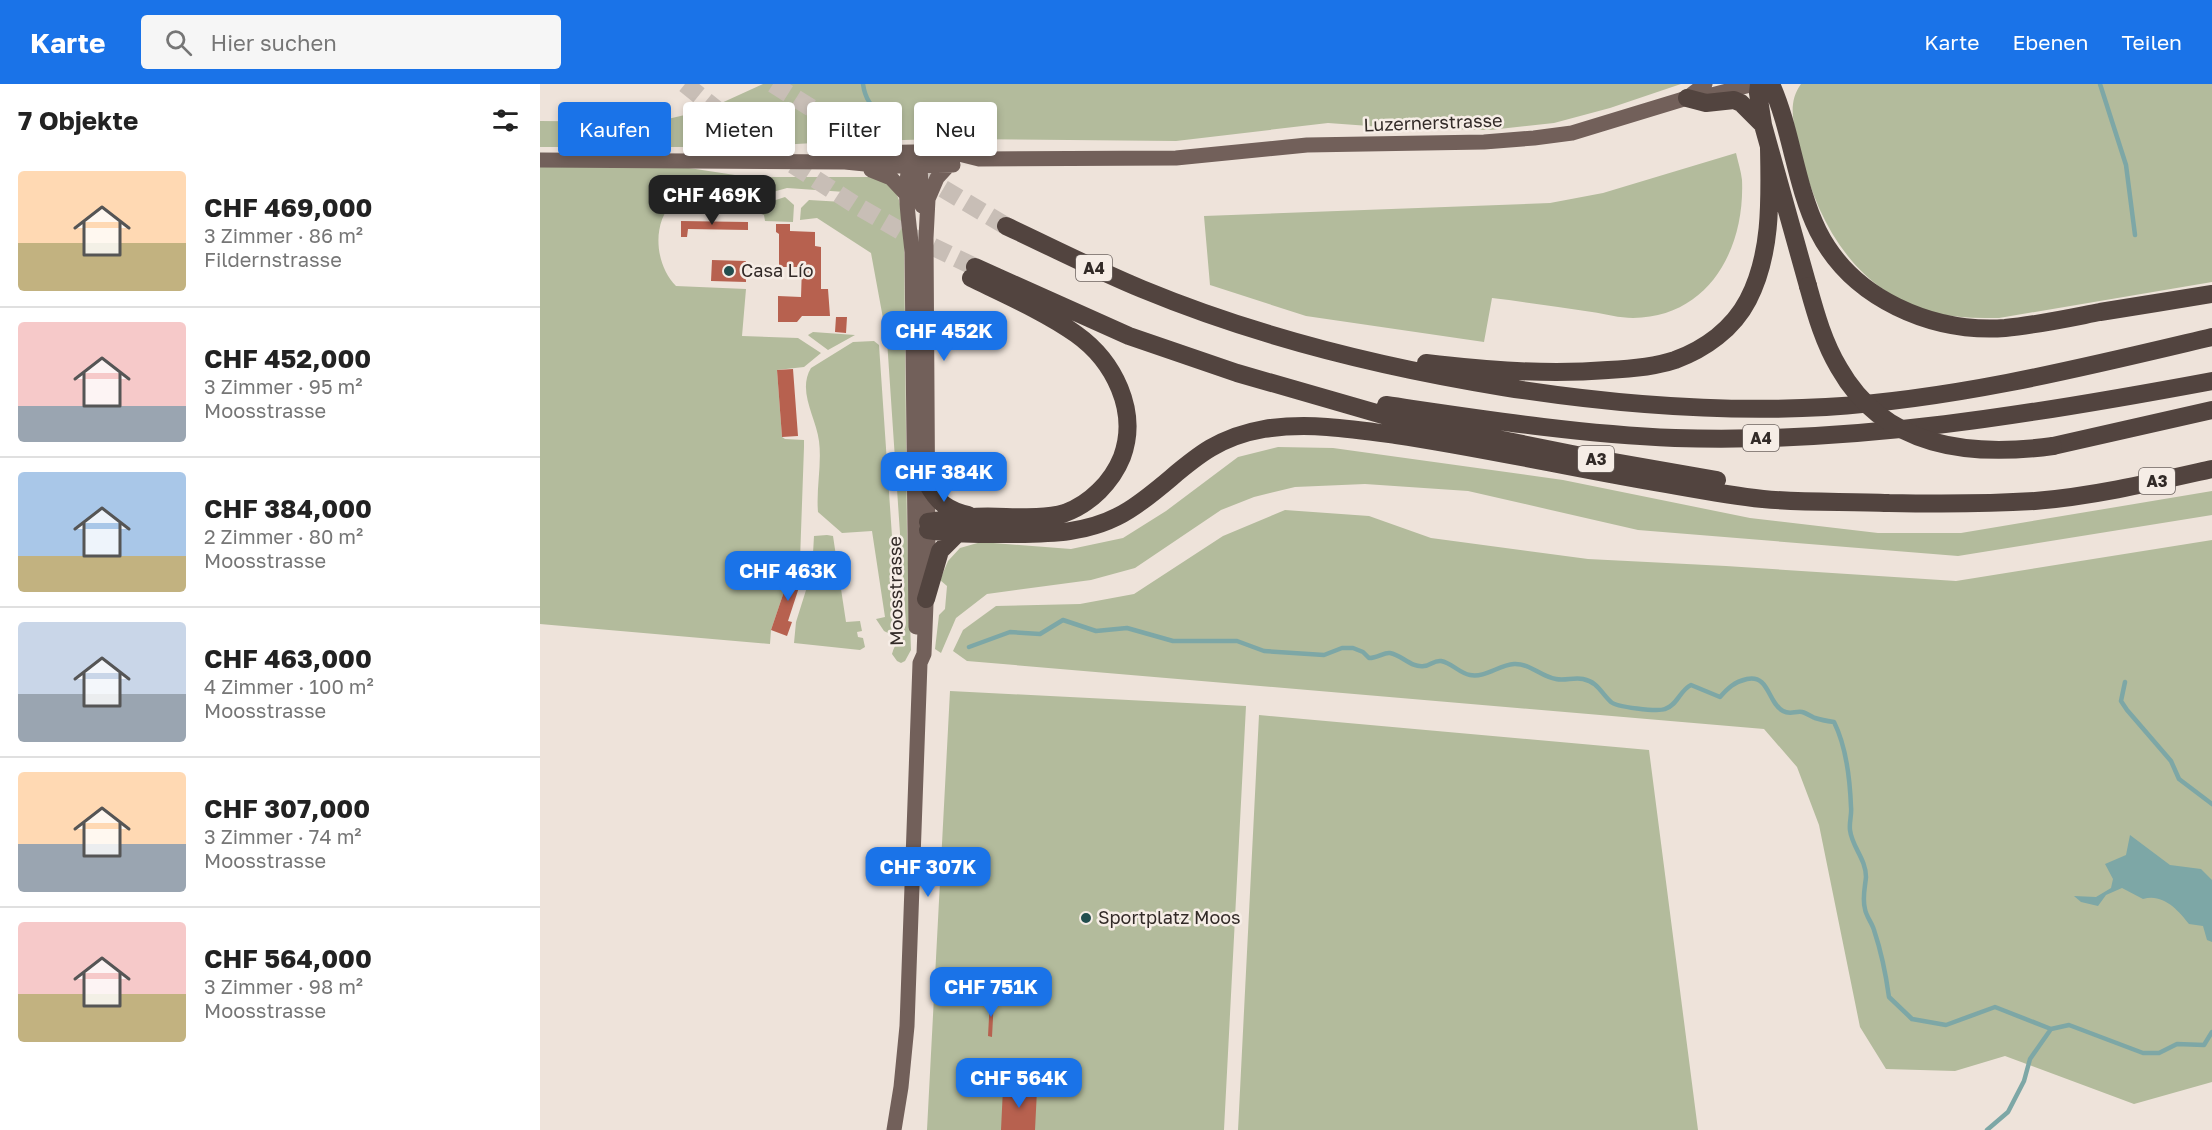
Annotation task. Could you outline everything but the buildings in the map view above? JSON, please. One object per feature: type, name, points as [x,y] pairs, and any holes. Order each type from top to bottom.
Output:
[{"type":"highway","points":[[1759,84],[1758,93],[1763,125],[1819,323],[1840,370],[1857,393],[1885,418],[1916,436],[1960,449],[2004,452],[2053,446],[2212,410]]},
{"type":"highway","points":[[1778,90],[1802,190],[1819,233],[1848,271],[1863,285],[1897,307],[1917,316],[1965,327],[2005,328],[2212,294]]},
{"type":"highway","points":[[1687,98],[1706,103],[1734,100],[1741,103],[1763,125]]},
{"type":"highway","points":[[1335,354],[1483,369],[1562,372],[1645,367],[1695,352],[1721,334],[1737,318],[1757,281],[1765,251],[1768,225],[1769,148]]},
{"type":"highway","name":"A4","points":[[1006,226],[1142,290],[1256,331],[1335,354],[1451,379],[1585,399],[1686,408],[1761,410],[1828,407],[1909,399],[2016,381],[2212,337]]},
{"type":"highway","name":"A4","points":[[972,517],[1048,516],[1076,508],[1097,493],[1111,478],[1124,451],[1128,429],[1122,393],[1109,369],[1095,351],[1076,334],[973,272],[1140,340],[1226,370],[1310,393],[1558,430],[1674,438],[1815,436],[1927,427],[2039,411],[2212,381]]},
{"type":"highway","name":"A4","points":[[2097,364],[2212,328]]},
{"type":"highway","name":"A3","points":[[1310,393],[1397,419],[1597,459],[1758,488],[1886,502],[1947,504],[2037,501],[2126,488],[2212,469]]},
{"type":"highway","points":[[923,526],[957,534],[1039,534],[1085,529],[1109,521],[1128,510],[1148,497],[1188,462],[1219,443],[1238,435],[1264,429],[1290,427],[1325,427],[1430,440],[1655,482],[1762,499],[1886,502]]},
{"type":"highway","points":[[928,485],[941,504],[972,517]]},
{"type":"highway","points":[[923,526],[972,517]]},
{"type":"highway","points":[[926,599],[940,551],[957,534]]},
{"type":"main road","name":"Luzernerstrasse","points":[[1687,98],[1705,84]]},
{"type":"main road","name":"Luzernerstrasse","points":[[979,159],[1176,158],[1307,145],[1534,138],[1572,133],[1687,98],[1704,97],[1754,84]]},
{"type":"main road","points":[[914,161],[947,151],[979,159]]},
{"type":"main road","points":[[540,160],[914,161],[948,166],[979,159]]},
{"type":"main road","name":"Moosstrasse","points":[[894,1130],[901,1087],[906,1026],[920,663],[924,654],[926,599],[912,252],[906,194],[914,161]]},
{"type":"main road","name":"Moosstrasse","points":[[914,161],[926,238]]},
{"type":"main road","points":[[845,162],[891,178],[906,194]]},
{"type":"main road","name":"Moosstrasse","points":[[920,663],[916,654],[923,526],[928,485],[926,238],[928,199],[931,189],[948,166]]},
{"type":"green space","points":[[763,84],[1681,84],[1610,108],[1554,123],[1490,130],[1397,128],[1328,123],[1176,141],[997,139],[997,102],[914,102],[914,140],[902,140],[902,102],[807,102],[807,143],[795,144],[795,102],[724,102]]},
{"type":"green space","points":[[1801,84],[2212,84],[2212,282],[1999,318],[1945,315],[1915,306],[1890,294],[1868,277],[1849,257],[1833,234],[1820,209],[1809,182],[1793,118],[1796,92]]},
{"type":"green space","points":[[683,115],[683,147],[671,147],[671,118]]},
{"type":"green space","points":[[540,121],[558,121],[558,147],[540,147]]},
{"type":"green space","points":[[1736,153],[1742,180],[1741,206],[1737,231],[1729,254],[1717,274],[1702,292],[1683,306],[1660,315],[1623,317],[1492,298],[1484,342],[1306,316],[1210,285],[1204,216],[1550,203],[1603,193]]},
{"type":"green space","points":[[540,166],[689,168],[748,177],[869,177],[880,180],[894,190],[900,204],[904,233],[907,534],[911,650],[905,661],[901,663],[897,661],[892,654],[906,623],[887,340],[871,253],[817,218],[800,220],[801,208],[809,200],[843,202],[845,192],[787,188],[734,203],[674,201],[667,210],[659,232],[660,256],[669,277],[676,286],[746,289],[742,336],[798,338],[821,353],[804,367],[777,370],[782,437],[804,440],[804,447],[799,566],[793,565],[771,630],[770,644],[540,624]]},
{"type":"green space","points":[[785,197],[794,205],[793,222],[765,221],[764,215],[748,209]]},
{"type":"green space","points":[[813,332],[855,335],[828,350],[808,335]]},
{"type":"green space","points":[[874,341],[879,345],[897,610],[890,634],[884,631],[876,619],[885,617],[872,531],[842,533],[818,512],[819,441],[806,386],[811,368],[853,342]]},
{"type":"green space","points":[[1278,447],[1333,448],[1563,480],[1750,518],[1878,533],[1961,533],[2212,491],[2212,515],[1958,556],[1638,530],[1468,491],[1365,484],[1295,487],[1254,497],[1221,510],[1135,568],[1091,580],[987,594],[956,618],[941,653],[935,649],[939,615],[945,609],[947,586],[940,580],[948,561],[960,548],[981,542],[1071,549],[1123,538],[1166,511],[1238,457]]},
{"type":"green space","points":[[1285,510],[1369,516],[1431,538],[1588,559],[1956,581],[2212,540],[2212,1082],[2134,1104],[2005,1056],[1955,1071],[1886,1069],[1860,1027],[1819,825],[1797,767],[1764,729],[967,661],[953,651],[963,630],[996,606],[1080,604],[1134,594],[1223,536]]},
{"type":"green space","points":[[814,536],[833,536],[846,622],[860,621],[862,631],[857,632],[858,637],[863,638],[865,647],[860,650],[794,643],[796,622],[812,571]]},
{"type":"green space","name":"Sportplatz Moos","points":[[950,691],[1246,706],[1224,1130],[927,1130]]},
{"type":"green space","points":[[1259,715],[1649,750],[1698,1130],[1238,1130]]},
{"type":"water","points":[[2130,835],[2170,865],[2201,869],[2212,880],[2212,942],[2207,940],[2203,926],[2189,924],[2175,908],[2157,898],[2143,899],[2122,888],[2106,895],[2098,906],[2081,902],[2074,896],[2096,897],[2111,888],[2113,879],[2105,864],[2126,855]]},
{"type":"waterway","points":[[863,84],[869,102]]},
{"type":"waterway","points":[[2100,84],[2126,165],[2135,235]]},
{"type":"waterway","points":[[969,647],[1010,632],[1040,634],[1063,620],[1096,631],[1127,628],[1173,641],[1237,641],[1264,651],[1324,655],[1342,648],[1353,648],[1363,652],[1369,658],[1390,653],[1419,666],[1441,661],[1470,675],[1481,675],[1508,665],[1520,664],[1551,678],[1588,680],[1614,704],[1654,710],[1669,707],[1691,685],[1720,697],[1729,688],[1747,679],[1760,681],[1783,711],[1802,712],[1817,719],[1834,722],[1838,731],[1848,775],[1850,830],[1866,877],[1864,905],[1879,946],[1889,997],[1912,1019],[1946,1025],[1995,1007],[2051,1029]]},
{"type":"waterway","points":[[2125,682],[2121,701],[2127,710],[2171,761],[2179,779],[2212,804]]},
{"type":"waterway","points":[[1987,1130],[2008,1112],[2024,1081],[2030,1059],[2051,1029],[2069,1025],[2143,1053],[2159,1053],[2177,1044],[2204,1045],[2212,1032]]},
{"type":"tunnel","points":[[685,84],[753,139],[854,204],[904,233],[975,267]]},
{"type":"tunnel","points":[[773,84],[891,158]]},
{"type":"tunnel","points":[[920,175],[1006,226]]},
{"type":"place","name":"Casa Lío","points":[[729,271]]},
{"type":"place","name":"Sportplatz Moos","points":[[1086,918]]}]
